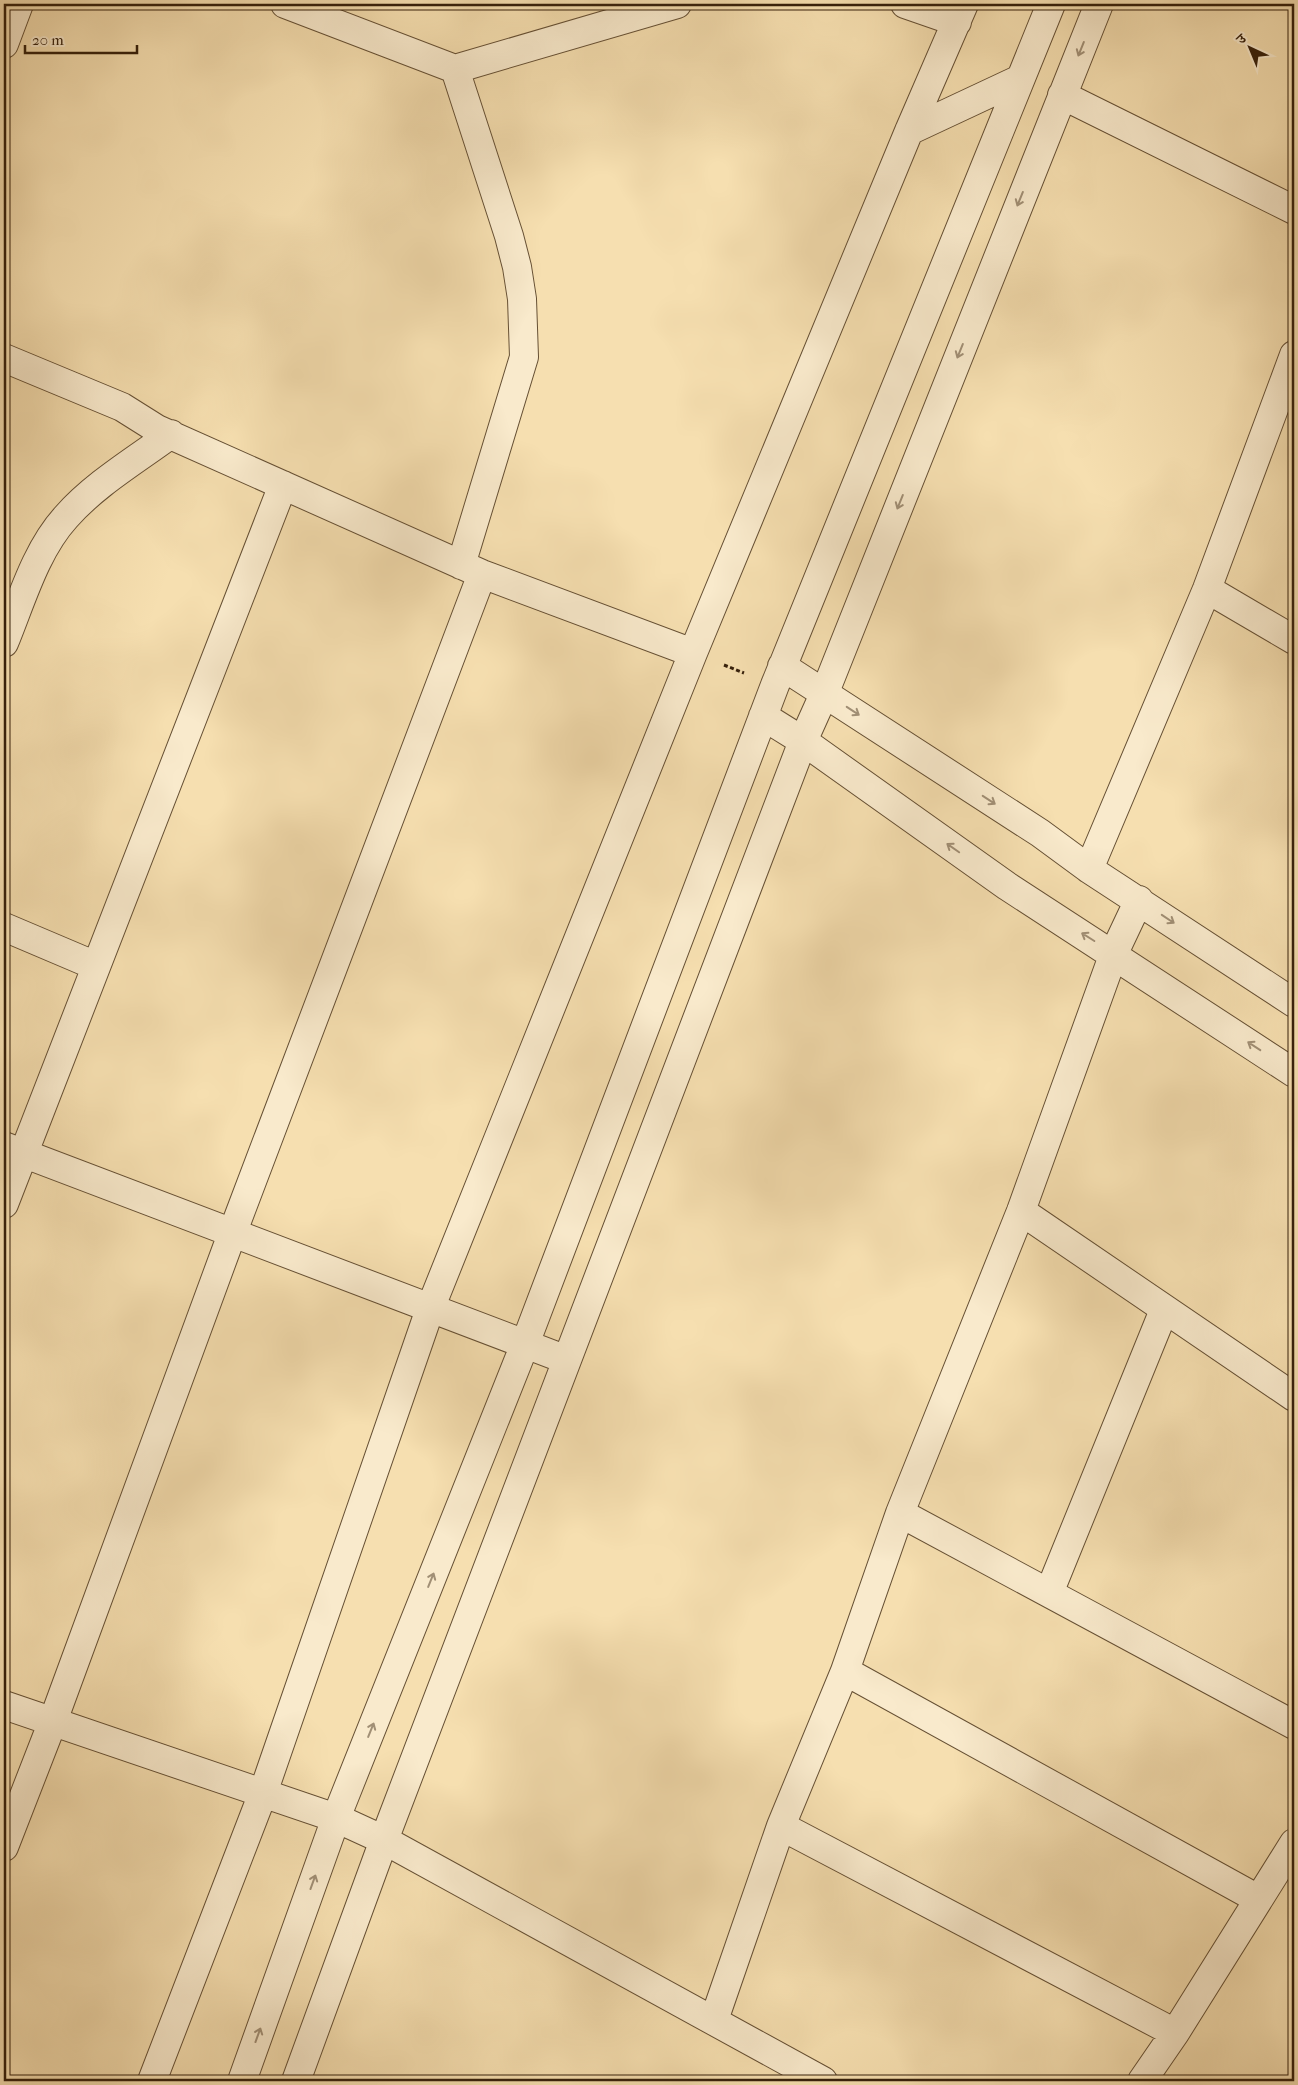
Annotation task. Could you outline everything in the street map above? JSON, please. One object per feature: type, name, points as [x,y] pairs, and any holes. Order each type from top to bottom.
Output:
[{"type":"street","points":[[4,44],[19,4]]},
{"type":"street","points":[[285,4],[455,69],[677,4]]},
{"type":"street","points":[[152,2081],[263,1793],[430,1309],[693,653],[908,131],[960,13],[906,4]]},
{"type":"street","points":[[242,2081],[336,1818],[525,1344],[763,716],[1051,4]]},
{"type":"street","points":[[296,2081],[384,1840],[803,741],[825,692],[1099,4]]},
{"type":"street","points":[[4,1848],[53,1721],[232,1234],[472,569],[524,357],[522,299],[509,236],[455,69]]},
{"type":"street","points":[[908,131],[1020,79]]},
{"type":"street","points":[[1062,95],[1294,210]]},
{"type":"street","points":[[1089,869],[1207,589],[1294,355]]},
{"type":"street","points":[[4,358],[122,407],[164,431],[472,569],[693,653]]},
{"type":"street","points":[[4,643],[41,554],[65,517],[164,431]]},
{"type":"street","points":[[4,1204],[13,1150],[96,966],[283,485]]},
{"type":"street","points":[[1207,589],[1294,640]]},
{"type":"street","points":[[779,676],[825,692],[1040,833],[1089,869],[1294,1003]]},
{"type":"street","points":[[763,716],[803,741],[1007,886],[1294,1072]]},
{"type":"street","points":[[714,2020],[781,1826],[845,1671],[900,1513],[1021,1211],[1114,954],[1139,900]]},
{"type":"street","points":[[4,927],[96,966]]},
{"type":"street","points":[[13,1150],[567,1360]]},
{"type":"street","points":[[1021,1211],[1294,1397]]},
{"type":"street","points":[[1049,1593],[1164,1310]]},
{"type":"street","points":[[900,1513],[1294,1725]]},
{"type":"street","points":[[845,1671],[1258,1899]]},
{"type":"street","points":[[4,1705],[336,1818],[384,1840],[823,2081]]},
{"type":"street","points":[[781,1826],[1175,2033]]},
{"type":"street","points":[[1142,2081],[1175,2033],[1294,1843]]},
{"type":"path","points":[[693,653],[779,676]]}]
